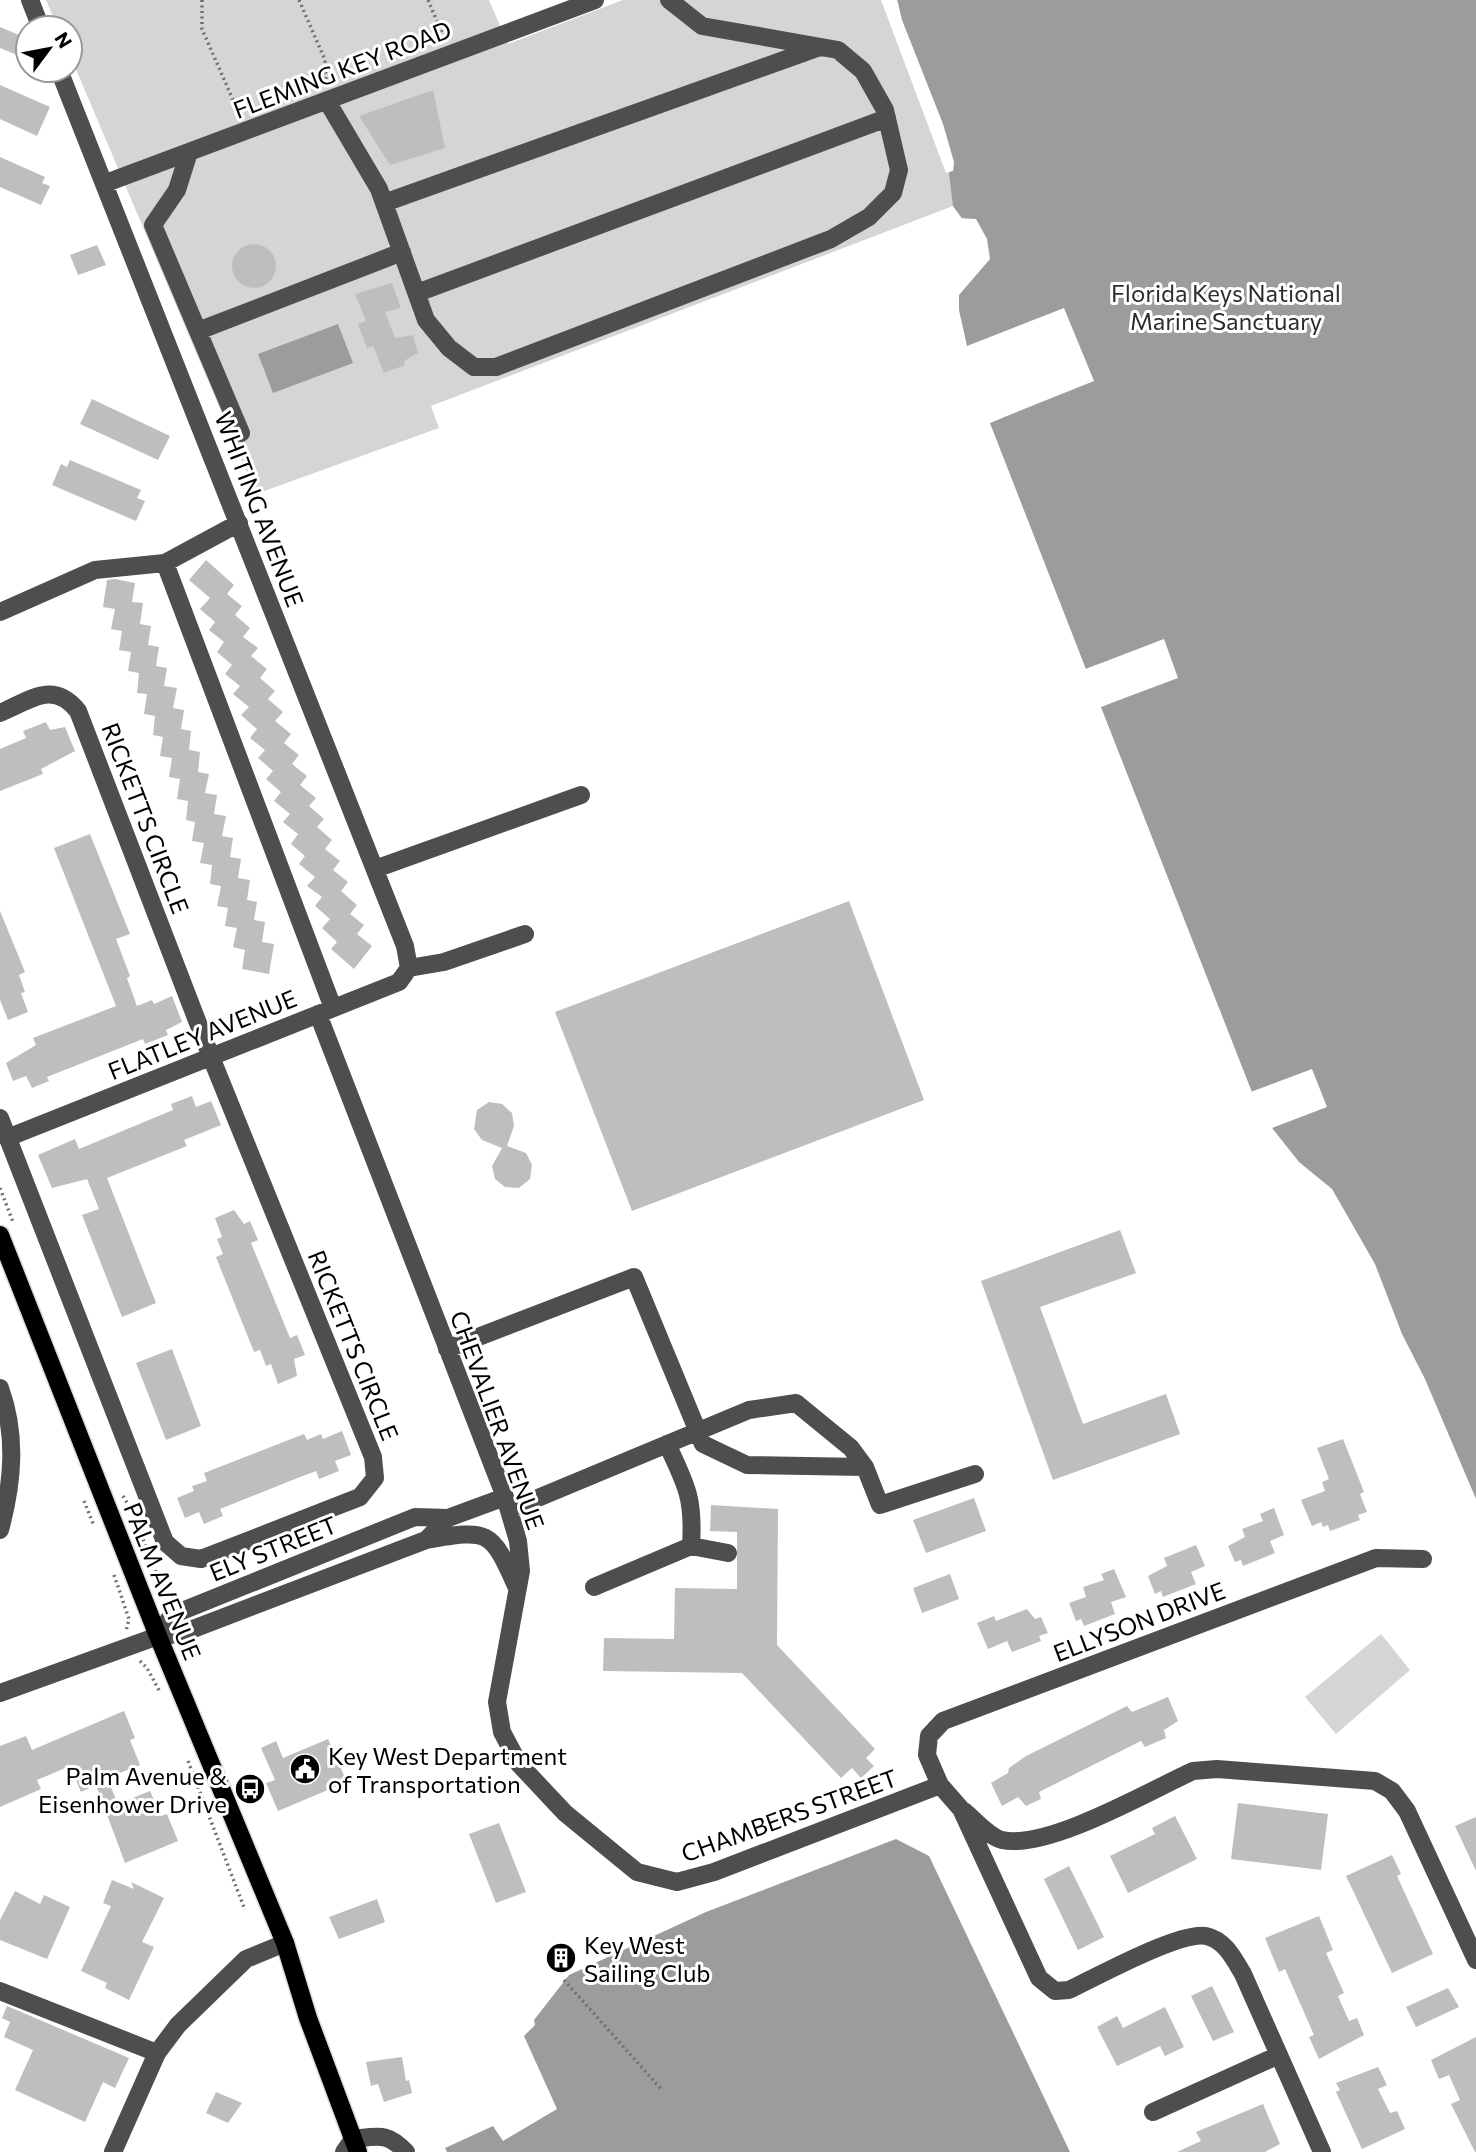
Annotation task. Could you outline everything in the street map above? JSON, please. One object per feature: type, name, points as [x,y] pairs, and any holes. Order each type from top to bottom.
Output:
[{"type":"main road","name":"PALM AVENUE","points":[[0,1235],[158,1636],[285,1943],[352,2148]]},
{"type":"street","name":"FLEMING KEY ROAD","points":[[106,183],[450,54],[575,3],[595,0]]},
{"type":"street","points":[[327,100],[379,189],[426,320],[449,348],[474,367],[496,367],[831,239],[869,217],[894,193],[899,170],[887,118],[863,71],[838,50],[702,26],[669,0]]},
{"type":"street","points":[[384,203],[821,47]]},
{"type":"street","name":"WHITING AVENUE","points":[[65,84],[405,946],[409,968]]},
{"type":"street","points":[[417,293],[887,118]]},
{"type":"street","points":[[189,152],[177,190],[153,225],[241,433]]},
{"type":"street","points":[[198,331],[402,253]]},
{"type":"street","points":[[0,612],[95,570],[165,563],[239,523]]},
{"type":"street","name":"CHEVALIER AVENUE","points":[[165,563],[447,1349],[507,1504],[518,1541],[521,1571],[497,1702],[502,1732],[519,1764],[565,1813],[637,1872],[653,1878]]},
{"type":"street","name":"RICKETTS CIRCLE","points":[[0,713],[51,692],[66,697],[78,711],[211,1057],[373,1457],[375,1478],[360,1497],[201,1559],[181,1556],[165,1542],[0,1118]]},
{"type":"street","points":[[375,869],[581,795]]},
{"type":"street","points":[[409,968],[433,965],[525,934]]},
{"type":"street","name":"FLATLEY AVENUE","points":[[7,1138],[399,982],[409,968]]},
{"type":"street","points":[[447,1349],[634,1277],[703,1444],[747,1465],[865,1467],[880,1505],[975,1474]]},
{"type":"street","points":[[0,1388],[8,1409],[13,1442],[7,1506],[0,1530]]},
{"type":"street","name":"ELY STREET","points":[[158,1636],[172,1615],[415,1517],[448,1518],[507,1504],[749,1410],[796,1403],[851,1448],[865,1467]]},
{"type":"street","points":[[667,1444],[688,1488],[694,1510],[691,1546]]},
{"type":"street","name":"ELY STREET","points":[[426,1540],[448,1518]]},
{"type":"street","name":"ELY STREET","points":[[158,1636],[180,1634],[426,1540],[471,1532],[491,1540],[502,1553],[517,1589]]},
{"type":"street","points":[[594,1587],[691,1546],[728,1553]]},
{"type":"street","points":[[326,1553],[335,1575]]},
{"type":"street","name":"ELLYSON DRIVE","points":[[940,1785],[928,1755],[929,1736],[943,1721],[1376,1558],[1423,1559]]},
{"type":"street","points":[[229,1592],[237,1612]]},
{"type":"street","points":[[1,1691],[158,1636]]},
{"type":"street","points":[[940,1785],[961,1809],[999,1840],[1021,1842],[1058,1833],[1193,1771],[1217,1769],[1375,1781],[1392,1791],[1407,1811],[1476,1960]]},
{"type":"street","name":"CHAMBERS STREET","points":[[653,1878],[677,1882],[714,1872],[940,1785]]},
{"type":"street","points":[[961,1809],[1039,1978],[1055,1991],[1069,1990],[1180,1939],[1206,1936],[1227,1948],[1243,1974],[1322,2152]]},
{"type":"street","points":[[113,2152],[157,2053],[201,2000],[246,1959],[285,1943]]},
{"type":"street","points":[[0,1991],[157,2053]]},
{"type":"street","points":[[1153,2112],[1279,2055]]},
{"type":"street","points":[[352,2148],[380,2136],[394,2139],[406,2152]]},
{"type":"path","points":[[202,0],[202,29],[246,131]]},
{"type":"path","points":[[299,0],[326,60],[327,100]]},
{"type":"path","points":[[428,0],[450,54]]},
{"type":"path","points":[[147,1668],[166,1702]]},
{"type":"path","points":[[186,1754],[246,1910]]},
{"type":"path","points":[[564,1980],[662,2090]]},
{"type":"green space","points":[[46,0],[489,0],[508,44],[623,0],[1476,0],[1364,1256],[1335,1204],[1272,1128],[1257,1090],[1252,1092],[1101,707],[1111,703],[1096,665],[1086,669],[990,423],[1002,418],[979,242],[953,206],[431,406],[439,428],[256,494],[82,84],[84,14],[52,14]]},
{"type":"green space","points":[[1381,1634],[1410,1670],[1336,1734],[1305,1697]]},
{"type":"shaded area","name":"Florida Keys National Marine Sanctuary","points":[[885,0],[1476,0],[1476,1531],[1364,1256],[1335,1204],[1298,1170],[1272,1128],[1257,1090],[1252,1092],[1101,707],[1111,703],[1096,665],[1086,669],[990,423],[1002,418],[973,344],[962,349],[949,299],[980,264],[979,242],[953,206],[948,165]]},
{"type":"shaded area","points":[[338,324],[353,363],[273,393],[258,354]]},
{"type":"shaded area","points":[[896,1839],[929,1856],[1070,2152],[447,2152],[445,2148],[493,2126],[503,2141],[557,2109],[524,2036],[535,2025],[534,2020],[569,1975],[706,1912]]},
{"type":"pier","points":[[881,0],[897,0],[902,20],[943,124],[954,162],[953,171],[946,173]]},
{"type":"pier","points":[[957,218],[976,219],[987,239],[990,259],[959,295],[959,310],[967,346],[1064,308],[1094,381],[987,424],[988,420],[997,416],[972,349],[958,350],[945,300],[977,262],[976,243]]},
{"type":"pier","points":[[1164,639],[1178,678],[1098,708],[1107,701],[1094,670],[1083,670]]},
{"type":"pier","points":[[1312,1069],[1327,1107],[1272,1128],[1299,1162],[1332,1189],[1375,1264],[1402,1334],[1425,1379],[1476,1499],[1476,1534],[1361,1257],[1332,1206],[1295,1173],[1264,1131],[1268,1125],[1256,1094],[1248,1093]]},
{"type":"building","points":[[0,27],[14,33],[14,54],[0,48]]},
{"type":"building","points":[[0,85],[50,107],[37,136],[0,119]]},
{"type":"building","points":[[433,90],[445,148],[390,165],[359,116]]},
{"type":"building","points":[[0,157],[45,177],[42,183],[50,186],[41,205],[0,187]]},
{"type":"building","points":[[254,244],[263,245],[270,250],[275,257],[275,275],[270,282],[263,287],[254,288],[245,287],[238,282],[233,275],[232,266],[233,257],[238,250],[245,245]]},
{"type":"building","points":[[97,245],[106,265],[78,275],[70,255]]},
{"type":"building","points":[[392,283],[401,308],[385,312],[395,338],[413,335],[418,353],[404,361],[405,365],[384,373],[373,346],[367,348],[358,324],[366,321],[355,294]]},
{"type":"building","points":[[92,399],[170,436],[158,460],[80,424]]},
{"type":"building","points":[[70,460],[141,490],[137,498],[145,501],[136,521],[52,485],[61,464],[67,467]]},
{"type":"building","points":[[206,560],[234,585],[227,594],[242,606],[235,615],[250,628],[243,637],[258,648],[251,656],[267,669],[260,678],[275,691],[268,699],[283,712],[275,721],[291,734],[284,743],[299,755],[292,764],[307,776],[300,785],[316,798],[309,806],[324,819],[317,827],[332,840],[325,849],[340,861],[333,870],[348,882],[341,891],[357,905],[350,914],[364,925],[357,934],[372,946],[354,969],[331,949],[337,942],[322,928],[330,919],[315,906],[322,897],[307,886],[315,877],[299,864],[305,856],[291,844],[298,834],[283,822],[290,814],[274,801],[281,792],[266,779],[273,771],[258,758],[265,750],[250,738],[257,729],[241,715],[249,707],[233,694],[240,686],[225,674],[232,665],[217,652],[224,642],[209,630],[215,622],[200,609],[210,598],[189,580]]},
{"type":"building","points":[[107,580],[135,583],[132,602],[143,603],[140,624],[151,626],[148,645],[159,647],[156,666],[167,668],[164,686],[177,688],[173,708],[184,710],[181,729],[191,731],[189,750],[200,752],[198,772],[209,774],[205,793],[217,795],[214,814],[226,816],[222,836],[233,838],[230,857],[241,859],[238,878],[250,880],[247,900],[257,902],[254,920],[265,922],[262,942],[274,944],[269,974],[242,969],[245,950],[233,947],[237,928],[225,926],[228,908],[217,906],[221,886],[210,884],[212,865],[200,863],[204,843],[192,841],[195,822],[186,820],[188,801],[177,799],[180,779],[169,777],[172,758],[160,756],[163,737],[153,735],[155,716],[144,714],[147,694],[137,693],[139,673],[128,671],[131,652],[119,650],[122,631],[111,629],[115,609],[103,607]]},
{"type":"building","points":[[46,722],[50,730],[65,727],[75,751],[41,769],[43,774],[0,791],[0,749],[26,738],[23,731]]},
{"type":"building","points":[[90,834],[130,934],[116,939],[130,976],[127,978],[137,1006],[152,1000],[154,1004],[172,996],[182,1022],[166,1030],[168,1035],[145,1044],[143,1039],[47,1077],[49,1081],[32,1088],[26,1076],[13,1081],[6,1063],[36,1045],[33,1038],[116,1006],[54,848]]},
{"type":"building","points":[[849,901],[924,1100],[632,1211],[555,1012]]},
{"type":"building","points":[[0,911],[25,972],[19,975],[25,992],[21,993],[28,1012],[8,1020],[0,1000]]},
{"type":"building","points":[[192,1096],[196,1107],[211,1101],[221,1125],[184,1140],[187,1146],[107,1178],[156,1303],[122,1317],[82,1215],[99,1209],[87,1179],[52,1188],[38,1155],[75,1139],[79,1149],[173,1110],[171,1104]]},
{"type":"building","points":[[489,1102],[502,1104],[512,1113],[514,1126],[507,1146],[526,1153],[532,1165],[530,1179],[519,1188],[505,1187],[495,1179],[492,1166],[502,1148],[482,1140],[474,1129],[477,1110]]},
{"type":"building","points":[[234,1210],[244,1224],[250,1221],[258,1240],[251,1243],[290,1338],[297,1335],[305,1355],[294,1359],[297,1376],[278,1384],[271,1364],[266,1366],[260,1350],[254,1352],[216,1257],[223,1254],[217,1239],[222,1237],[215,1218]]},
{"type":"building","points":[[1120,1230],[1136,1273],[1040,1307],[1083,1424],[1166,1394],[1180,1434],[1053,1480],[981,1281]]},
{"type":"building","points":[[172,1349],[201,1426],[166,1440],[136,1363]]},
{"type":"building","points":[[342,1431],[351,1455],[335,1461],[339,1471],[319,1479],[316,1471],[290,1481],[220,1509],[223,1516],[204,1524],[199,1512],[185,1518],[177,1498],[194,1491],[192,1486],[207,1481],[204,1473],[304,1434],[307,1440],[321,1434],[323,1439]]},
{"type":"building","points":[[1343,1439],[1364,1492],[1360,1494],[1367,1512],[1358,1515],[1360,1520],[1330,1531],[1328,1525],[1323,1527],[1321,1522],[1312,1526],[1301,1500],[1325,1491],[1322,1482],[1329,1479],[1317,1448]]},
{"type":"building","points":[[974,1498],[986,1531],[926,1553],[913,1520]]},
{"type":"building","points":[[711,1505],[778,1509],[777,1645],[875,1749],[866,1758],[874,1766],[861,1778],[852,1768],[841,1778],[742,1673],[603,1671],[604,1638],[674,1639],[675,1588],[737,1589],[737,1532],[710,1531]]},
{"type":"building","points":[[1274,1508],[1284,1535],[1270,1541],[1275,1553],[1243,1566],[1241,1560],[1235,1562],[1228,1546],[1245,1537],[1242,1529],[1263,1521],[1260,1514]]},
{"type":"building","points":[[1196,1545],[1205,1566],[1191,1572],[1196,1584],[1163,1597],[1161,1591],[1155,1594],[1148,1576],[1167,1566],[1164,1558]]},
{"type":"building","points":[[1114,1569],[1126,1597],[1111,1602],[1115,1614],[1084,1626],[1081,1619],[1076,1621],[1069,1603],[1086,1597],[1083,1587],[1104,1580],[1101,1574]]},
{"type":"building","points":[[950,1574],[959,1599],[922,1613],[913,1588]]},
{"type":"building","points":[[1027,1609],[1035,1619],[1041,1617],[1048,1633],[1039,1636],[1041,1641],[1012,1652],[1007,1641],[988,1649],[977,1623],[994,1616],[996,1621]]},
{"type":"building","points":[[1168,1697],[1178,1721],[1164,1730],[1166,1738],[1145,1747],[1141,1741],[1039,1792],[1041,1799],[1026,1806],[1018,1797],[1002,1806],[991,1783],[1008,1773],[1009,1768],[1026,1756],[1127,1706],[1132,1712]]},
{"type":"building","points":[[124,1711],[135,1738],[130,1740],[140,1765],[107,1778],[118,1804],[150,1791],[161,1816],[167,1814],[178,1841],[125,1863],[96,1785],[81,1792],[70,1766],[37,1780],[41,1789],[0,1807],[0,1746],[26,1736],[32,1750]]},
{"type":"building","name":"Key West Department of Transportation","points":[[328,1739],[347,1782],[278,1811],[266,1783],[275,1780],[261,1748],[276,1741],[283,1758]]},
{"type":"building","points":[[1238,1803],[1328,1814],[1321,1870],[1231,1859]]},
{"type":"building","points":[[1175,1816],[1197,1859],[1128,1893],[1110,1856],[1155,1834],[1152,1828]]},
{"type":"building","points":[[1476,1817],[1476,1871],[1455,1826]]},
{"type":"building","points":[[499,1823],[526,1892],[496,1903],[469,1834]]},
{"type":"building","points":[[1392,1855],[1401,1874],[1397,1876],[1433,1954],[1392,1973],[1346,1876]]},
{"type":"building","points":[[1069,1866],[1104,1937],[1078,1950],[1044,1879]]},
{"type":"building","points":[[112,1880],[134,1889],[131,1882],[164,1898],[142,1942],[154,1947],[129,2000],[105,1988],[107,1983],[81,1971],[111,1906],[103,1903]]},
{"type":"building","points":[[15,1891],[40,1904],[44,1895],[70,1907],[47,1959],[0,1940],[0,1920]]},
{"type":"building","points":[[377,1899],[385,1922],[339,1939],[329,1917]]},
{"type":"building","points":[[1319,1916],[1333,1950],[1326,1953],[1344,1993],[1338,1996],[1349,2021],[1357,2018],[1364,2035],[1319,2059],[1309,2037],[1314,2035],[1285,1969],[1279,1972],[1265,1938]]},
{"type":"building","name":"Key West Sailing Club","points":[[565,1944],[574,1965],[557,1972],[547,1952]]},
{"type":"building","points":[[1212,1986],[1234,2032],[1213,2041],[1191,1996]]},
{"type":"building","points":[[1448,1988],[1459,2007],[1416,2027],[1406,2007]]},
{"type":"building","points":[[7,2006],[129,2058],[115,2088],[103,2082],[85,2122],[15,2090],[33,2050],[4,2037],[10,2022],[2,2018]]},
{"type":"building","points":[[1165,2007],[1184,2047],[1165,2056],[1160,2046],[1117,2066],[1097,2027],[1117,2016],[1123,2028]]},
{"type":"building","points":[[1476,2037],[1475,2152],[1451,2104],[1460,2100],[1449,2075],[1439,2079],[1431,2060]]},
{"type":"building","points":[[402,2057],[406,2081],[409,2080],[412,2093],[384,2102],[378,2084],[371,2086],[366,2062]]},
{"type":"building","points":[[1378,2067],[1387,2085],[1378,2089],[1390,2113],[1397,2111],[1405,2129],[1362,2149],[1336,2092],[1340,2090],[1336,2083]]},
{"type":"building","points":[[216,2092],[242,2103],[228,2123],[206,2113]]},
{"type":"building","points":[[1263,2104],[1280,2144],[1265,2152],[1177,2152],[1201,2141],[1196,2132]]},
{"type":"place","name":"Key West Department of Transportation","points":[[305,1769]]},
{"type":"place","name":"Palm Avenue & Eisenhower Drive","points":[[250,1789]]},
{"type":"place","name":"Key West Sailing Club","points":[[561,1958]]}]
